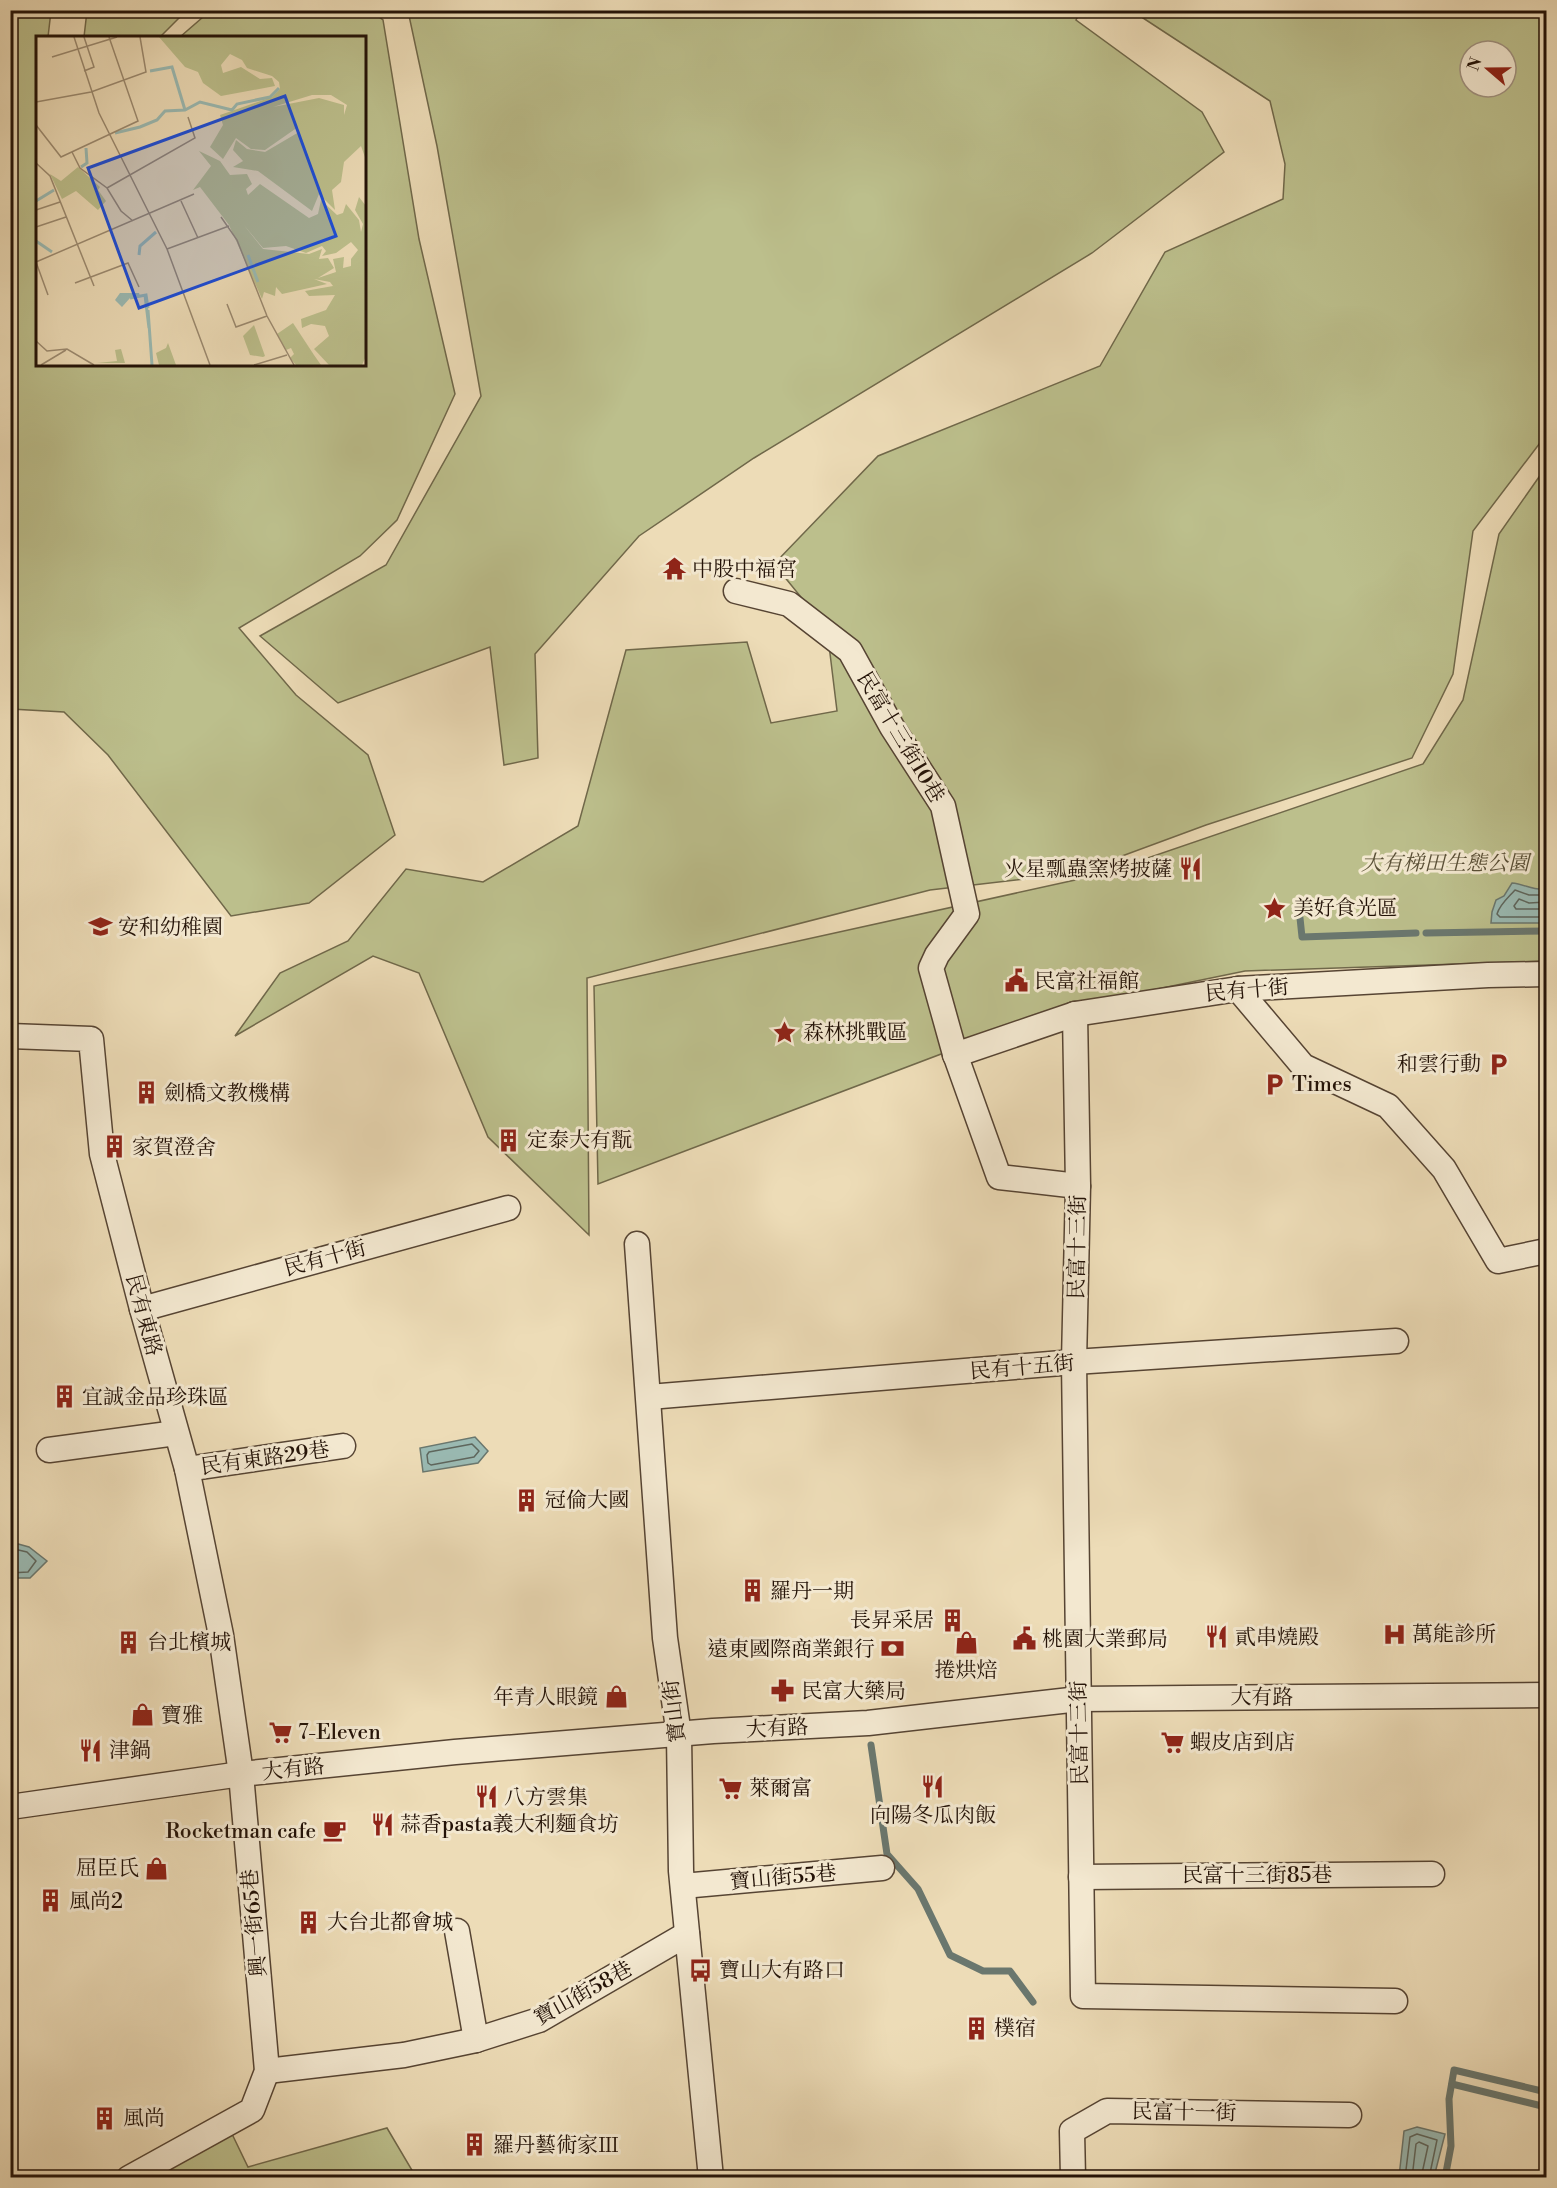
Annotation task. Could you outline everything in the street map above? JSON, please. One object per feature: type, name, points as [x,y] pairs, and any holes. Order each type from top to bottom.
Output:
[{"type":"street","name":"民富十三街10巷","points":[[736,591],[789,604],[850,651],[892,727],[942,806],[968,914],[937,955],[931,968],[955,1055],[999,1177],[1078,1186]]},
{"type":"street","name":"民有十街","points":[[955,1055],[1075,1014],[1238,989],[1488,975],[1546,974]]},
{"type":"street","points":[[1238,989],[1303,1066],[1388,1106],[1444,1169],[1498,1261],[1546,1251]]},
{"type":"street","name":"民富十三街","points":[[1075,1014],[1078,1186],[1074,1362],[1083,1996],[1395,2001]]},
{"type":"street","name":"民有東路","points":[[10,1036],[91,1039],[102,1154],[187,1469],[221,1635],[241,1774]]},
{"type":"street","name":"民有十街","points":[[142,1309],[508,1208]]},
{"type":"street","name":"寶山街","points":[[638,1245],[665,1638],[679,1735],[683,1886],[711,2178]]},
{"type":"street","name":"民有十五街","points":[[649,1397],[1074,1362],[1396,1341]]},
{"type":"street","points":[[49,1450],[176,1433]]},
{"type":"street","name":"民有東路29巷","points":[[187,1469],[343,1446]]},
{"type":"street","name":"大有路","points":[[10,1807],[241,1774],[455,1752],[713,1731],[868,1723],[1079,1699],[1546,1695]]},
{"type":"street","name":"興一街65巷","points":[[129,2178],[252,2110],[267,2071],[241,1774]]},
{"type":"street","name":"寶山街55巷","points":[[683,1886],[882,1868]]},
{"type":"street","name":"民富十三街85巷","points":[[1081,1876],[1432,1874]]},
{"type":"street","points":[[457,1931],[476,2040]]},
{"type":"street","name":"寶山街58巷","points":[[267,2071],[404,2055],[476,2040],[539,2020],[687,1934]]},
{"type":"street","name":"民富十一街","points":[[1073,2178],[1072,2131],[1107,2111],[1348,2115]]},
{"type":"green space","points":[[87,10],[186,11],[161,36],[84,36]]},
{"type":"green space","points":[[10,11],[51,11],[48,36],[36,36],[36,366],[366,366],[366,36],[181,36],[210,11],[371,11],[383,20],[419,239],[455,394],[397,520],[360,556],[239,628],[296,695],[368,755],[395,835],[309,903],[231,916],[108,755],[64,712],[11,709]]},
{"type":"green space","points":[[408,11],[1081,11],[1076,20],[1202,112],[1224,152],[1092,253],[754,458],[639,536],[535,654],[538,758],[504,765],[490,647],[338,703],[260,636],[386,565],[481,396],[437,146]]},
{"type":"green space","points":[[1149,11],[1546,11],[1546,435],[1473,531],[1453,674],[1412,758],[1206,825],[1076,873],[930,890],[587,978],[589,1235],[488,1137],[419,973],[373,956],[235,1036],[280,973],[348,941],[406,869],[483,882],[578,826],[626,650],[747,642],[771,723],[837,711],[827,629],[774,564],[878,456],[1100,366],[1165,252],[1283,199],[1285,164],[1270,101],[1143,18]]},
{"type":"green space","name":"大有梯田生態公園","points":[[1546,467],[1546,961],[1245,971],[1060,1009],[598,1184],[594,986],[1098,875],[1423,764],[1463,700],[1499,534]]},
{"type":"green space","points":[[387,2128],[416,2177],[152,2178],[232,2134],[248,2167]]},
{"type":"water","points":[[1512,883],[1546,889],[1546,923],[1491,923],[1496,900],[1504,896]]},
{"type":"water","points":[[475,1437],[488,1451],[478,1463],[423,1472],[420,1448]]},
{"type":"water","points":[[11,1542],[29,1547],[47,1561],[30,1578],[11,1578]]},
{"type":"water","points":[[1417,2127],[1445,2134],[1434,2177],[1399,2177],[1404,2131]]},
{"type":"waterway","points":[[1300,918],[1302,937],[1416,933]]},
{"type":"waterway","points":[[1426,933],[1546,931]]},
{"type":"waterway","points":[[871,1745],[887,1854],[918,1889],[950,1955],[983,1971],[1010,1971],[1033,2002]]},
{"type":"waterway","points":[[1445,2178],[1451,2146],[1449,2099],[1454,2070],[1546,2092]]},
{"type":"waterway","points":[[1452,2084],[1546,2107]]},
{"type":"place","name":"中股中福宮","points":[[674,569]]},
{"type":"place","name":"火星瓢蟲窯烤披薩","points":[[1190,869]]},
{"type":"place","name":"美好食光區","points":[[1275,908]]},
{"type":"place","name":"安和幼稚園","points":[[100,927]]},
{"type":"place","name":"民富社福館","points":[[1016,981]]},
{"type":"place","name":"森林挑戰區","points":[[785,1032]]},
{"type":"place","name":"和雲行動","points":[[1499,1064]]},
{"type":"place","name":"Times","points":[[1274,1084]]},
{"type":"place","name":"劍橋文教機構","points":[[146,1093]]},
{"type":"place","name":"定泰大有翫","points":[[509,1140]]},
{"type":"place","name":"家賀澄舍","points":[[114,1147]]},
{"type":"place","name":"宜誠金品珍珠區","points":[[64,1397]]},
{"type":"place","name":"冠倫大國","points":[[527,1500]]},
{"type":"place","name":"羅丹一期","points":[[752,1591]]},
{"type":"place","name":"長昇采居","points":[[952,1620]]},
{"type":"place","name":"萬能診所","points":[[1394,1634]]},
{"type":"place","name":"貳串燒殿","points":[[1217,1637]]},
{"type":"place","name":"桃園大業郵局","points":[[1024,1639]]},
{"type":"place","name":"台北檳城","points":[[129,1642]]},
{"type":"place","name":"捲烘焙","points":[[966,1642]]},
{"type":"place","name":"遠東國際商業銀行","points":[[893,1649]]},
{"type":"place","name":"民富大藥局","points":[[783,1691]]},
{"type":"place","name":"年青人眼鏡","points":[[616,1697]]},
{"type":"place","name":"寶雅","points":[[143,1715]]},
{"type":"place","name":"7-Eleven","points":[[280,1732]]},
{"type":"place","name":"蝦皮店到店","points":[[1172,1742]]},
{"type":"place","name":"津鍋","points":[[91,1750]]},
{"type":"place","name":"向陽冬瓜肉飯","points":[[933,1787]]},
{"type":"place","name":"萊爾富","points":[[731,1788]]},
{"type":"place","name":"八方雲集","points":[[486,1797]]},
{"type":"place","name":"蒜香pasta義大利麵食坊","points":[[382,1824]]},
{"type":"place","name":"Rocketman cafe","points":[[334,1831]]},
{"type":"place","name":"屈臣氏","points":[[157,1868]]},
{"type":"place","name":"風尚2","points":[[51,1901]]},
{"type":"place","name":"大台北都會城","points":[[309,1922]]},
{"type":"place","name":"寶山大有路口","points":[[701,1970]]},
{"type":"place","name":"樸宿","points":[[976,2028]]},
{"type":"place","name":"風尚","points":[[105,2118]]},
{"type":"place","name":"羅丹藝術家Ⅲ","points":[[475,2145]]}]
